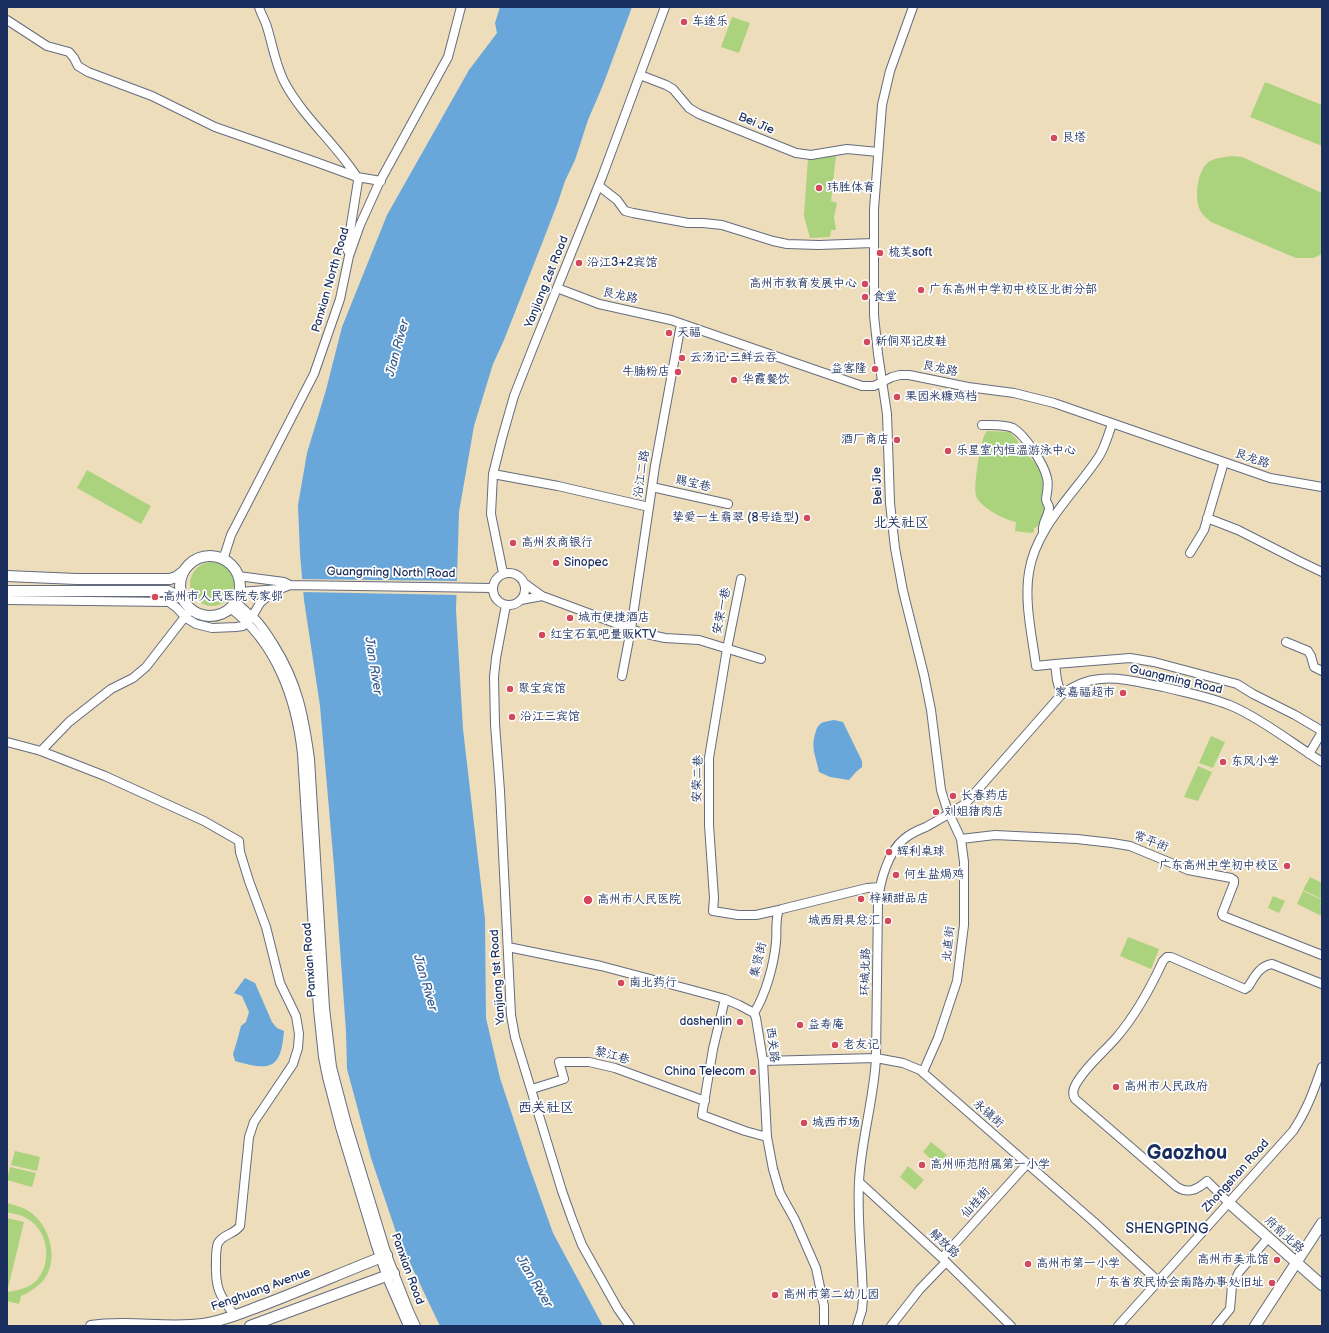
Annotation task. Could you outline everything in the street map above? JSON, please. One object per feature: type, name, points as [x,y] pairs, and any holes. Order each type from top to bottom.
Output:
[{"type":"main road","points":[[7,576],[76,579],[170,579],[176,577],[184,571],[191,563],[202,558],[216,557],[223,560],[234,569],[238,576],[240,584],[235,600]]},
{"type":"main road","points":[[184,571],[180,590],[188,614]]},
{"type":"main road","points":[[7,591],[156,590],[168,591],[183,600]]},
{"type":"main road","name":"Guangming North Road","points":[[188,614],[215,616],[223,613],[235,600]]},
{"type":"main road","name":"府前北路","points":[[1229,1203],[1322,1285]]},
{"type":"main road","points":[[1255,1326],[1322,1223]]},
{"type":"main road","name":"Fenghuang Avenue","points":[[91,1326],[102,1324],[203,1324],[235,1316],[384,1257]]},
{"type":"main road","points":[[250,1326],[390,1275]]},
{"type":"street","points":[[259,7],[266,25],[280,74],[286,85],[295,100],[341,155],[357,177],[358,182],[348,245],[349,256]]},
{"type":"street","name":"Panxian North Road","points":[[223,560],[231,535],[314,374],[340,299],[349,256],[360,225],[380,181],[448,57],[462,7]]},
{"type":"street","name":"Yanjiang 2st Road","points":[[503,573],[491,514],[493,474],[514,396],[599,186],[665,7]]},
{"type":"street","name":"Bei Jie","points":[[913,7],[890,71],[883,96],[874,209],[873,243],[875,322],[887,414],[890,504],[895,548],[902,591],[924,675],[931,710],[941,790],[950,814]]},
{"type":"street","points":[[7,20],[47,46],[68,52],[74,58],[78,66],[88,72],[152,96],[215,127],[357,177],[380,181]]},
{"type":"street","name":"Bei Jie","points":[[640,75],[673,89],[689,108],[699,114],[796,153],[811,155],[847,149],[878,152]]},
{"type":"street","points":[[599,186],[617,200],[626,211],[633,213],[688,222],[722,225],[787,244],[819,245],[873,243]]},
{"type":"street","name":"艮龙路","points":[[557,288],[595,303],[658,317],[681,324],[864,386],[874,386],[882,383],[892,376],[909,375],[968,387],[1014,393],[1054,403],[1270,478],[1322,488]]},
{"type":"street","name":"沿江二路","points":[[622,676],[631,629],[652,487],[681,324]]},
{"type":"street","points":[[1112,424],[1099,457],[1043,533],[1032,559],[1028,581],[1028,604],[1036,666],[1130,658],[1154,662],[1239,684],[1253,694],[1291,712],[1322,732],[1309,754]]},
{"type":"street","points":[[982,425],[1012,428],[1026,442],[1043,466],[1048,478],[1046,500],[1049,507],[1042,526],[1043,533]]},
{"type":"street","points":[[1190,553],[1204,530],[1224,462]]},
{"type":"street","points":[[493,474],[558,486],[649,507]]},
{"type":"street","name":"赐宝巷","points":[[652,487],[728,504]]},
{"type":"street","points":[[1207,518],[1238,530],[1322,572]]},
{"type":"street","points":[[520,600],[525,592],[524,583],[518,575],[513,572],[503,573],[496,579],[492,588],[495,597],[502,603],[506,605],[516,603],[520,600],[542,596]]},
{"type":"street","name":"Guangming North Road","points":[[238,576],[284,582],[290,585]]},
{"type":"street","name":"安荣一巷","points":[[726,649],[741,579]]},
{"type":"street","name":"安荣一巷","points":[[524,583],[542,596],[631,629],[654,636],[698,640],[761,659]]},
{"type":"street","name":"Guangming North Road","points":[[235,600],[290,585],[492,588]]},
{"type":"street","points":[[7,600],[162,601],[173,604],[188,614],[196,624],[212,628],[243,626],[260,603],[275,590]]},
{"type":"street","name":"Panxian Road","points":[[235,600],[249,619],[267,634],[289,672],[306,724],[310,759],[326,1008],[332,1067],[384,1257],[408,1326]]},
{"type":"street","name":"Yanjiang 1st Road","points":[[506,605],[494,677],[495,724],[500,791],[511,1015],[517,1044],[562,1191],[582,1244],[618,1309],[630,1326]]},
{"type":"street","points":[[40,751],[69,722],[111,690],[133,678],[146,667],[188,614]]},
{"type":"street","points":[[1286,642],[1308,651],[1314,666],[1322,671]]},
{"type":"street","name":"安荣二巷","points":[[726,649],[709,758],[708,825],[714,898],[713,911],[738,916],[756,915],[779,910]]},
{"type":"street","points":[[1055,664],[1056,680],[1061,695]]},
{"type":"street","name":"Guangming Road","points":[[1061,695],[1080,683],[1102,679],[1119,679],[1198,695],[1222,703],[1246,714],[1322,762]]},
{"type":"street","name":"环城北路","points":[[857,1326],[862,1310],[863,1298],[859,1182],[865,1132],[875,1076],[878,901],[880,887],[887,865],[894,851],[909,835],[950,814],[972,798],[1061,695]]},
{"type":"street","points":[[7,742],[40,751],[162,801],[204,821],[239,841],[240,852],[249,882],[266,927],[280,983],[296,1016],[299,1042],[293,1064],[251,1129],[240,1226],[237,1230],[222,1239],[217,1247],[217,1287],[222,1298],[235,1316]]},
{"type":"street","name":"北直街","points":[[923,1072],[938,1038],[952,998],[960,964],[964,912],[964,862],[961,839],[950,814]]},
{"type":"street","name":"常平街","points":[[961,839],[995,835],[1077,839],[1112,843],[1132,847],[1188,870],[1232,878],[1234,883],[1223,912],[1223,916],[1322,955]]},
{"type":"street","points":[[779,910],[867,888],[880,887]]},
{"type":"street","name":"集贤街","points":[[754,1013],[765,988],[774,954],[779,910]]},
{"type":"street","name":"西关路","points":[[508,947],[601,966],[725,1000],[754,1013],[763,1061],[767,1137],[773,1169],[780,1193],[795,1220],[816,1268],[824,1306],[824,1326]]},
{"type":"street","points":[[1229,1203],[1207,1181],[1194,1190],[1183,1190],[1177,1187],[1075,1098],[1073,1093],[1076,1085],[1084,1072],[1116,1038],[1125,1026],[1148,993],[1166,957],[1177,960],[1245,989],[1248,988],[1260,969],[1268,964],[1272,964],[1322,984]]},
{"type":"street","points":[[725,1000],[713,1049],[702,1114],[703,1116],[767,1137]]},
{"type":"street","name":"永镇街","points":[[763,1061],[876,1058],[903,1063],[923,1072],[1158,1281]]},
{"type":"street","name":"黎江巷","points":[[532,1089],[564,1079],[559,1062],[589,1062],[634,1074],[705,1101]]},
{"type":"street","name":"Zhongshan Road","points":[[1118,1326],[1293,1131],[1306,1109],[1322,1067]]},
{"type":"street","name":"仙桂街","points":[[891,1326],[944,1260],[1027,1164]]},
{"type":"street","name":"解放路","points":[[859,1182],[944,1260],[1011,1326]]},
{"type":"street","points":[[1216,1326],[1230,1310],[1232,1286],[1239,1272],[1268,1238]]},
{"type":"street","name":"Panxian Road","points":[[390,1275],[416,1326]]},
{"type":"green space","points":[[732,17],[750,23],[739,53],[721,47]]},
{"type":"green space","points":[[1265,82],[1322,105],[1322,146],[1250,117]]},
{"type":"green space","name":"玮胜体育","points":[[836,156],[831,201],[837,203],[834,217],[836,230],[831,230],[830,237],[810,238],[804,216],[808,158]]},
{"type":"green space","points":[[1232,156],[1242,157],[1322,193],[1322,254],[1313,258],[1296,258],[1211,222],[1203,215],[1198,205],[1197,198],[1198,184],[1202,170],[1210,161]]},
{"type":"green space","points":[[987,431],[1010,432],[1040,470],[1043,478],[1046,513],[1037,527],[1034,528],[1034,532],[1015,531],[1016,522],[994,513],[984,506],[977,498],[975,487],[977,469],[983,439]]},
{"type":"green space","points":[[87,470],[151,506],[141,524],[77,488]]},
{"type":"green space","points":[[208,562],[216,562],[228,568],[234,580],[234,588],[228,600],[216,606],[208,606],[196,600],[190,588],[190,580],[196,568]]},
{"type":"green space","points":[[1211,736],[1225,742],[1213,768],[1199,763]]},
{"type":"green space","points":[[1198,766],[1212,772],[1198,801],[1184,797]]},
{"type":"green space","points":[[1310,877],[1322,883],[1322,899],[1303,890]]},
{"type":"green space","points":[[1303,891],[1322,900],[1322,916],[1297,904]]},
{"type":"green space","points":[[1273,896],[1285,901],[1279,913],[1268,908]]},
{"type":"green space","points":[[1128,937],[1159,949],[1151,969],[1120,956]]},
{"type":"green space","points":[[931,1142],[947,1155],[938,1165],[923,1152]]},
{"type":"green space","points":[[15,1151],[40,1157],[37,1171],[11,1165]]},
{"type":"green space","points":[[908,1166],[924,1180],[915,1190],[900,1177]]},
{"type":"green space","points":[[10,1167],[36,1173],[32,1187],[7,1180]]},
{"type":"green space","points":[[7,1203],[25,1209],[37,1218],[47,1233],[50,1242],[51,1261],[45,1278],[28,1293],[21,1296],[19,1304],[7,1301],[7,1292],[26,1287],[36,1281],[42,1273],[45,1264],[46,1245],[38,1228],[31,1221],[22,1216],[7,1212]]},
{"type":"green space","points":[[7,1218],[24,1222],[8,1288],[7,1288]]},
{"type":"water","name":"Jian River","points":[[500,7],[632,7],[603,85],[588,120],[575,160],[565,181],[541,246],[493,364],[474,426],[459,512],[456,610],[463,729],[485,919],[486,1018],[500,1078],[553,1233],[603,1326],[440,1326],[398,1238],[371,1158],[347,1069],[346,1031],[334,866],[320,706],[304,600],[300,554],[298,505],[307,453],[326,390],[342,327],[387,215],[469,70],[497,33],[495,23]]},
{"type":"water","points":[[834,720],[843,722],[862,761],[862,767],[849,780],[830,777],[819,772],[814,752],[814,737],[818,727],[821,723]]},
{"type":"water","points":[[245,978],[255,983],[272,1022],[277,1028],[284,1031],[280,1054],[272,1064],[265,1066],[257,1066],[235,1061],[233,1054],[241,1026],[246,1022],[249,1012],[242,996],[234,993]]},
{"type":"pier","points":[[300,579],[459,581],[458,595],[302,592]]},
{"type":"place","name":"车途乐","points":[[684,22]]},
{"type":"place","name":"艮塔","points":[[1054,138]]},
{"type":"place","name":"玮胜体育","points":[[819,188]]},
{"type":"place","name":"梳芙soft","points":[[880,253]]},
{"type":"place","name":"沿江3+2宾馆","points":[[579,263]]},
{"type":"place","name":"高州市教育发展中心","points":[[865,284]]},
{"type":"place","name":"广东高州中学初中校区北街分部","points":[[921,290]]},
{"type":"place","name":"食堂","points":[[865,297]]},
{"type":"place","name":"天福","points":[[669,333]]},
{"type":"place","name":"新侗邓记皮鞋","points":[[867,342]]},
{"type":"place","name":"云汤记•三鲜云吞","points":[[682,358]]},
{"type":"place","name":"益客隆","points":[[875,369]]},
{"type":"place","name":"牛腩粉店","points":[[678,372]]},
{"type":"place","name":"华霞餐饮","points":[[734,380]]},
{"type":"place","name":"果园米糠鸡档","points":[[897,397]]},
{"type":"place","name":"酒厂商店","points":[[897,440]]},
{"type":"place","name":"乐星室内恒温游泳中心","points":[[948,451]]},
{"type":"place","name":"挚爱一生翡翠 (8号造型)","points":[[807,518]]},
{"type":"place","name":"高州农商银行","points":[[513,543]]},
{"type":"place","name":"Sinopec","points":[[556,563]]},
{"type":"place","name":"高州市人民医院专家邨","points":[[155,597]]},
{"type":"place","name":"城市便捷酒店","points":[[570,618]]},
{"type":"place","name":"红宝石氧吧量贩KTV","points":[[542,635]]},
{"type":"place","name":"聚宝宾馆","points":[[510,689]]},
{"type":"place","name":"家嘉福超市","points":[[1123,693]]},
{"type":"place","name":"沿江三宾馆","points":[[512,717]]},
{"type":"place","name":"东风小学","points":[[1223,762]]},
{"type":"place","name":"长春药店","points":[[953,796]]},
{"type":"place","name":"刘姐猪肉店","points":[[936,812]]},
{"type":"place","name":"辉利桌球","points":[[889,852]]},
{"type":"place","name":"广东高州中学初中校区","points":[[1287,866]]},
{"type":"place","name":"何生盐焗鸡","points":[[896,875]]},
{"type":"place","name":"梓颖甜品店","points":[[861,899]]},
{"type":"place","name":"高州市人民医院","points":[[588,900]]},
{"type":"place","name":"城西厨具总汇","points":[[888,921]]},
{"type":"place","name":"南北药行","points":[[621,983]]},
{"type":"place","name":"dashenlin","points":[[740,1022]]},
{"type":"place","name":"益寿庵","points":[[800,1025]]},
{"type":"place","name":"老友记","points":[[835,1045]]},
{"type":"place","name":"China Telecom","points":[[753,1072]]},
{"type":"place","name":"高州市人民政府","points":[[1116,1087]]},
{"type":"place","name":"城西市场","points":[[804,1123]]},
{"type":"place","name":"高州师范附属第一小学","points":[[922,1165]]},
{"type":"place","name":"高州市美术馆","points":[[1277,1260]]},
{"type":"place","name":"高州市第一小学","points":[[1028,1264]]},
{"type":"place","name":"广东省农民协会南路办事处旧址","points":[[1272,1283]]},
{"type":"place","name":"高州市第二幼儿园","points":[[775,1295]]},
{"type":"district","name":"北关社区","points":[[901,523]]},
{"type":"district","name":"西关社区","points":[[546,1108]]},
{"type":"district","name":"Gaozhou","points":[[1187,1154]]},
{"type":"district","name":"SHENGPING","points":[[1167,1229]]}]
